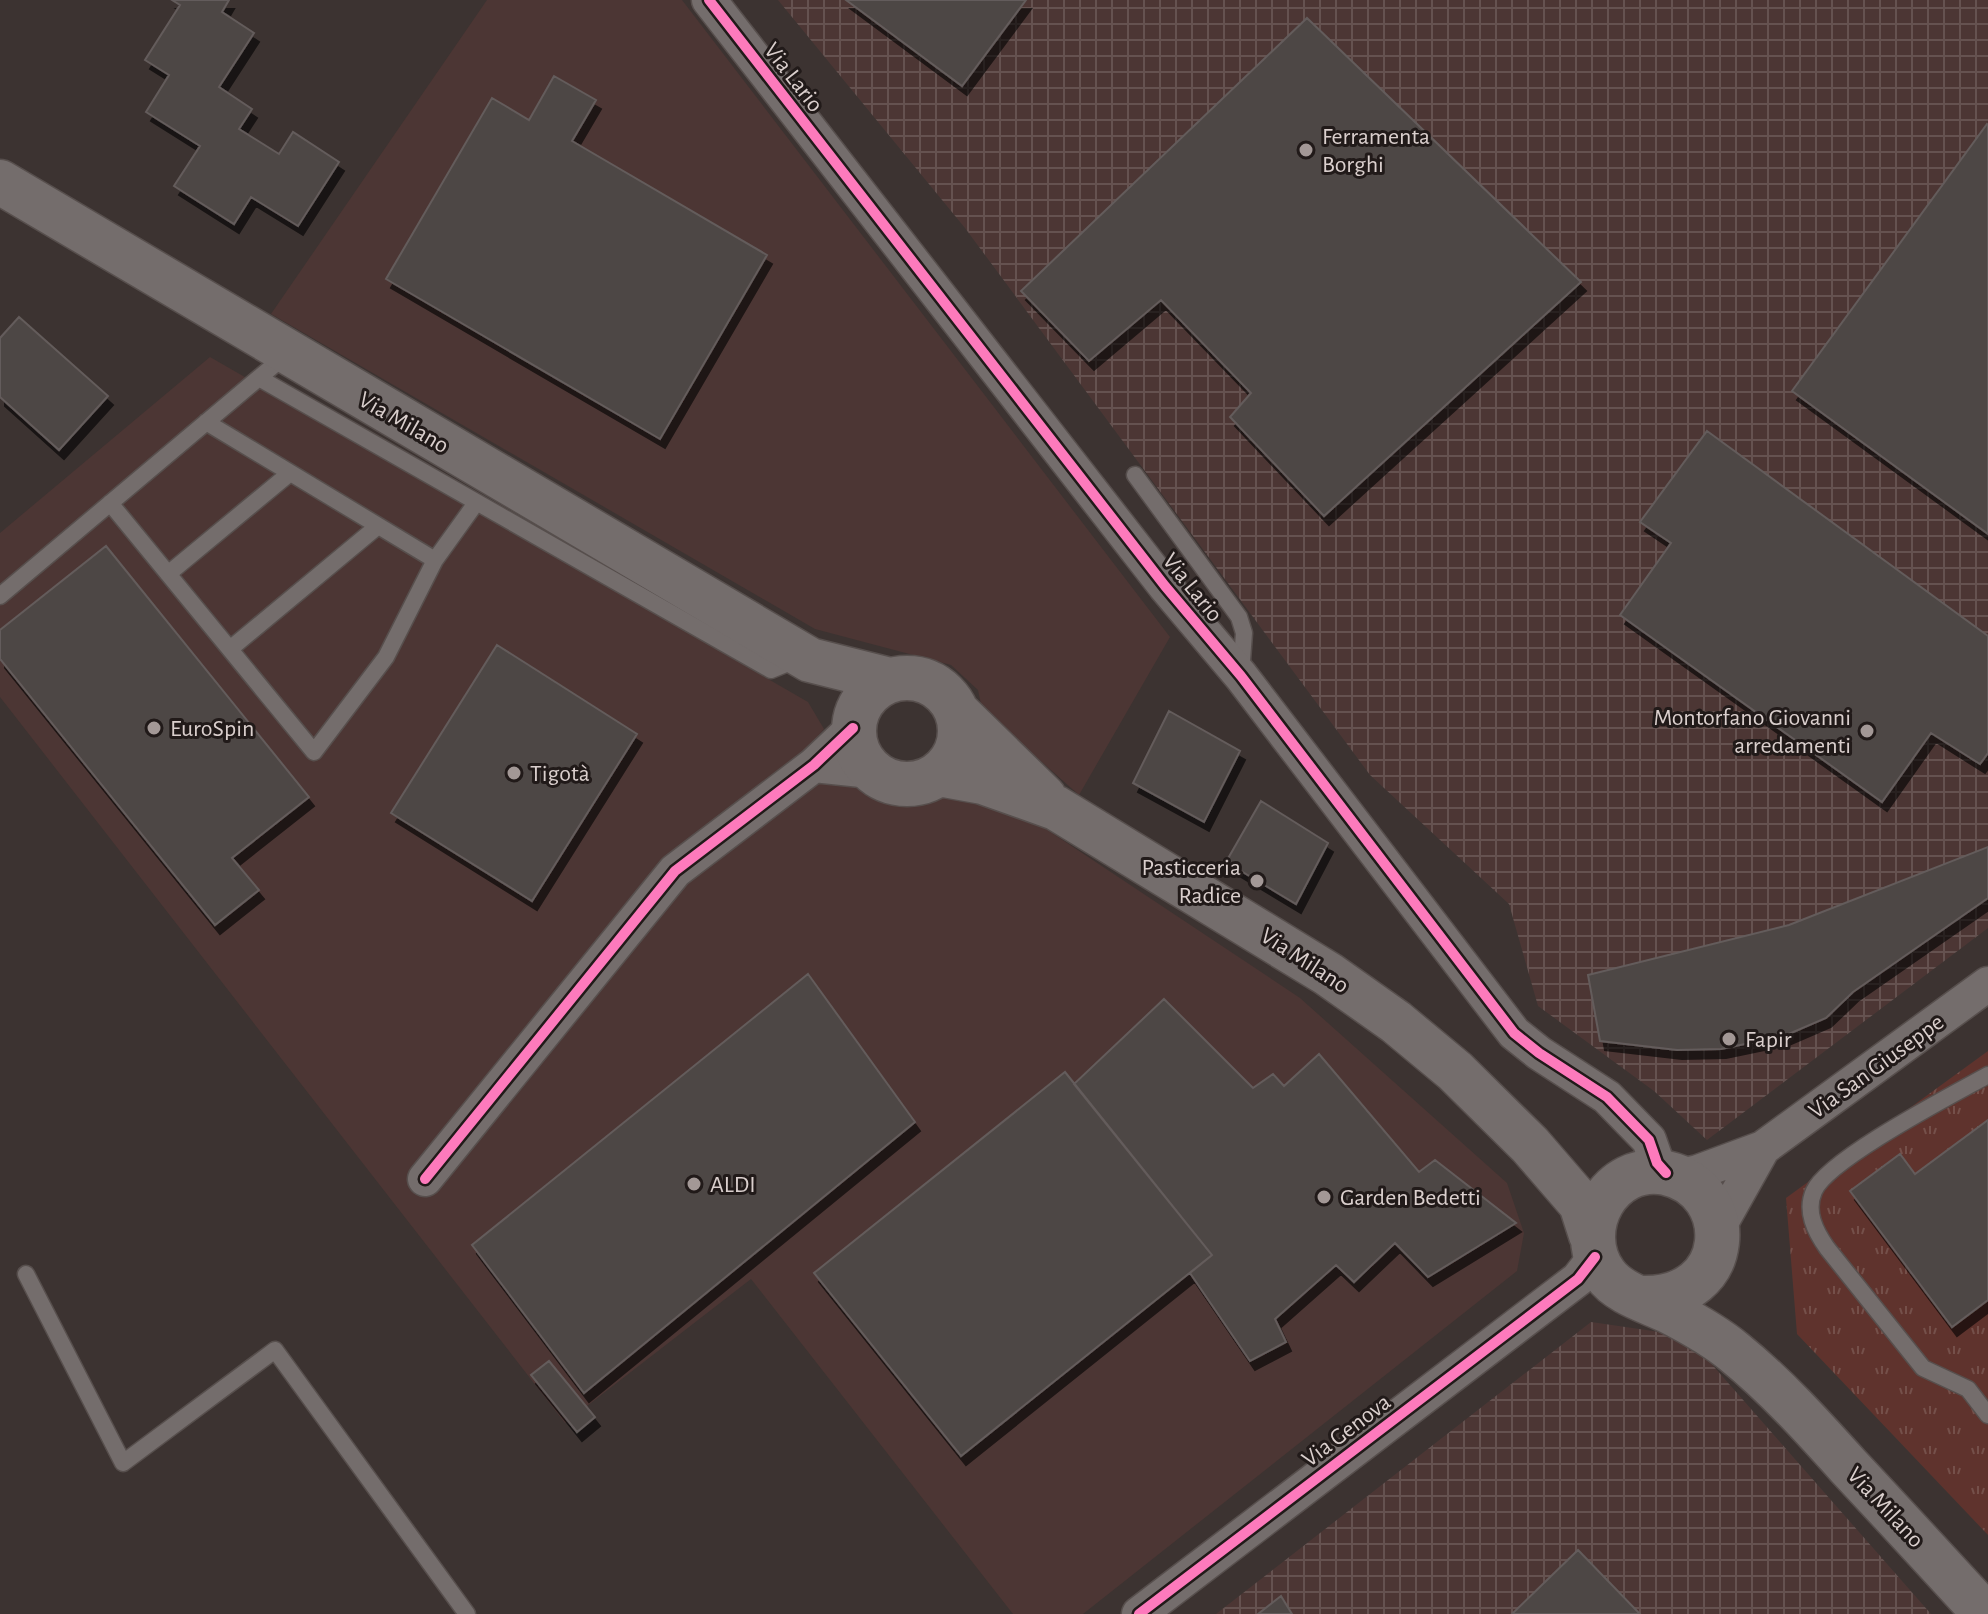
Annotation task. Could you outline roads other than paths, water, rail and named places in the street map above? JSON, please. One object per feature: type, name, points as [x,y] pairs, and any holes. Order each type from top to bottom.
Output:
[{"type":"main road","name":"Via Milano","points":[[0,182],[273,366],[806,658],[890,680]]},
{"type":"main road","name":"Via Milano","points":[[806,658],[854,724]]},
{"type":"main road","points":[[890,680],[923,680],[949,698],[957,712],[959,746],[951,762],[923,783],[904,785],[886,781],[860,759],[854,744],[854,724],[861,702],[874,689],[890,680]]},
{"type":"main road","name":"Via Milano","points":[[957,712],[1056,808]]},
{"type":"main road","name":"Via Milano","points":[[939,774],[983,782],[1056,808],[1328,974],[1396,1022],[1455,1071],[1530,1145],[1581,1204],[1602,1269],[1723,1344],[1787,1399],[1985,1614]]},
{"type":"main road","name":"Via Milano","points":[[1530,1145],[1590,1170],[1652,1172]]},
{"type":"main road","points":[[1652,1172],[1687,1181],[1708,1202],[1717,1230],[1716,1249],[1705,1274],[1696,1284],[1679,1294],[1661,1298],[1602,1269],[1597,1209],[1609,1191],[1652,1172]]},
{"type":"main road","name":"Via Milano","points":[[1705,1274],[1737,1330],[1787,1399]]},
{"type":"street","name":"Via Lario","points":[[709,0],[1165,586],[1241,676],[1514,1033],[1607,1097],[1649,1140],[1652,1172]]},
{"type":"street","points":[[425,1179],[675,871],[814,765],[854,724]]},
{"type":"street","points":[[814,765],[871,771]]},
{"type":"street","name":"Via San Giuseppe","points":[[1652,1172],[1698,1172],[1763,1148],[1988,984]]},
{"type":"street","name":"Via San Giuseppe","points":[[1717,1230],[1763,1148]]},
{"type":"street","name":"Via Genova","points":[[1139,1614],[1602,1269]]},
{"type":"lane","points":[[0,596],[273,366],[476,503],[771,670],[806,658]]},
{"type":"lane","points":[[208,420],[435,560]]},
{"type":"lane","points":[[168,574],[290,473]]},
{"type":"lane","points":[[1135,475],[1239,617],[1244,633],[1241,676]]},
{"type":"lane","points":[[110,503],[314,752],[386,657],[435,560],[476,503]]},
{"type":"lane","points":[[230,649],[378,526]]},
{"type":"lane","points":[[1988,1075],[1841,1162],[1815,1188],[1810,1207],[1815,1230],[1827,1248],[1923,1368],[1968,1389],[1988,1415]]},
{"type":"lane","points":[[26,1274],[123,1463],[275,1350],[467,1614]]},
{"type":"place","name":"Ferramenta Borghi","points":[[1306,150]]},
{"type":"place","name":"EuroSpin","points":[[154,728]]},
{"type":"place","name":"Montorfano Giovanni arredamenti","points":[[1867,731]]},
{"type":"place","name":"Tigotà","points":[[514,773]]},
{"type":"place","name":"Pasticceria Radice","points":[[1257,881]]},
{"type":"place","name":"Fapir","points":[[1729,1039]]},
{"type":"place","name":"ALDI","points":[[694,1184]]},
{"type":"place","name":"Garden Bedetti","points":[[1324,1197]]}]
